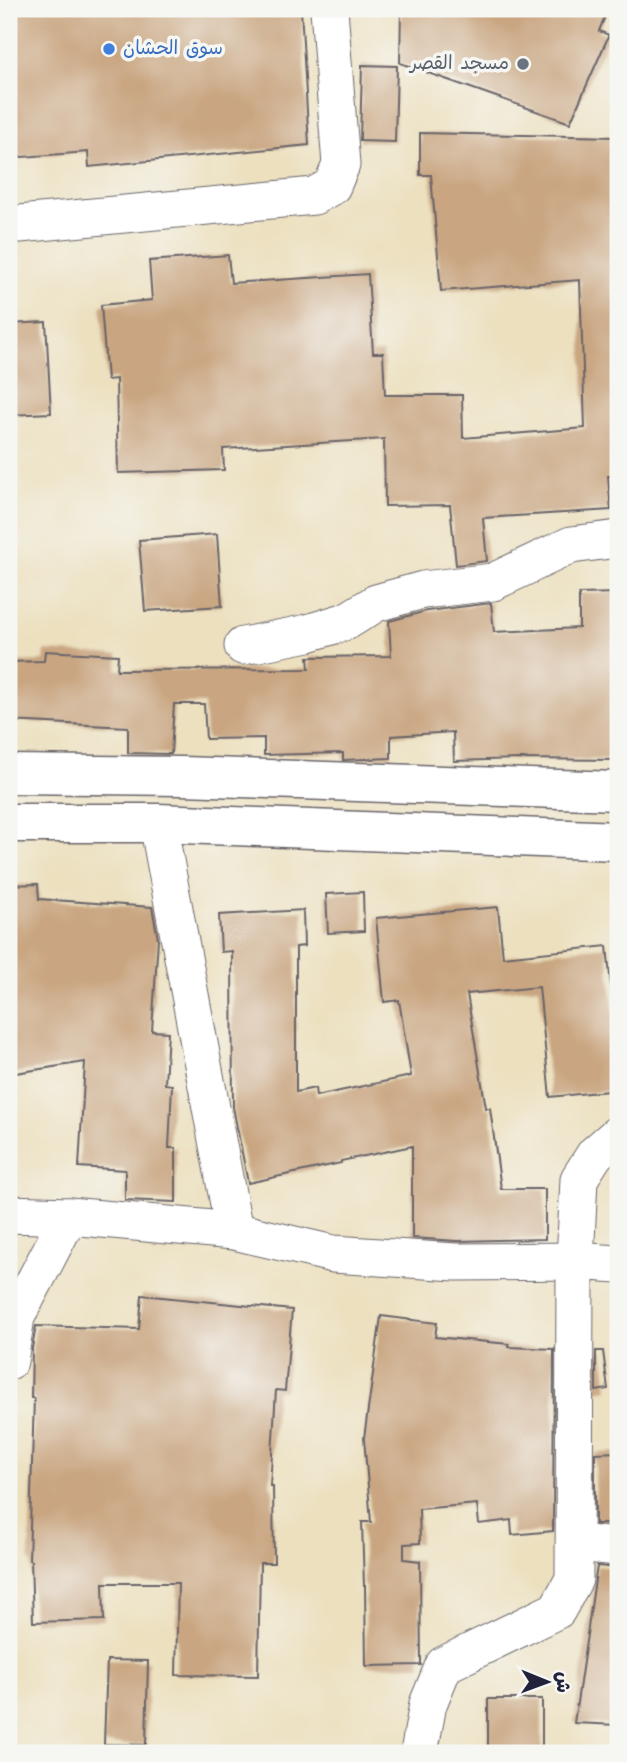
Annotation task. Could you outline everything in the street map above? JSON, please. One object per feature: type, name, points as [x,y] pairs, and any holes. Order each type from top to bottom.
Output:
[{"type":"main road","points":[[9,774],[182,776],[618,791]]},
{"type":"main road","points":[[9,824],[158,823],[618,841]]},
{"type":"street","points":[[9,225],[314,196],[332,186],[341,164],[329,9]]},
{"type":"street","points":[[243,646],[308,633],[347,621],[376,603],[423,590],[493,582],[571,545],[618,539]]},
{"type":"street","points":[[158,823],[234,1231]]},
{"type":"street","points":[[419,1753],[429,1704],[444,1665],[556,1611],[574,1579],[575,1261],[579,1179],[595,1154],[618,1135]]},
{"type":"street","points":[[9,1214],[69,1216],[234,1231],[333,1254],[456,1262],[575,1261],[618,1264]]},
{"type":"street","points":[[9,1362],[16,1317],[69,1216]]},
{"type":"street","points":[[576,1543],[618,1547]]},
{"type":"building","points":[[9,9],[301,9],[309,145],[89,167],[88,152],[9,158]]},
{"type":"building","name":"مسجد القصر","points":[[401,9],[608,9],[599,31],[609,35],[570,123],[400,63]]},
{"type":"building","points":[[362,65],[397,66],[395,142],[360,141]]},
{"type":"building","points":[[420,133],[617,137],[618,475],[608,476],[611,510],[483,518],[487,561],[456,565],[450,505],[385,506],[384,439],[223,449],[224,470],[118,473],[116,379],[107,380],[101,305],[152,300],[149,261],[228,255],[231,283],[368,274],[373,353],[383,353],[385,395],[462,395],[463,438],[585,428],[580,280],[441,291],[431,175],[420,175]]},
{"type":"building","points":[[46,322],[51,413],[9,415],[9,324]]},
{"type":"building","points":[[217,534],[222,606],[145,611],[139,540]]},
{"type":"building","points":[[618,593],[618,760],[454,761],[453,732],[391,736],[391,758],[343,760],[343,753],[264,755],[264,738],[206,739],[204,704],[174,704],[171,754],[128,753],[128,727],[9,721],[9,662],[44,661],[45,651],[118,655],[117,670],[309,669],[308,657],[391,656],[389,621],[427,611],[491,603],[494,632],[579,628],[579,594]]},
{"type":"building","points":[[38,884],[39,899],[152,907],[158,939],[152,1031],[168,1032],[165,1084],[172,1085],[169,1148],[176,1148],[176,1202],[125,1200],[125,1170],[79,1167],[85,1062],[9,1074],[9,885]]},
{"type":"building","points":[[363,892],[364,931],[328,933],[326,894]]},
{"type":"building","points":[[498,907],[503,957],[607,946],[618,1057],[618,1090],[550,1097],[539,987],[467,994],[486,1108],[490,1108],[501,1189],[545,1189],[545,1239],[457,1241],[412,1238],[412,1146],[248,1183],[233,1107],[232,951],[221,952],[219,915],[303,910],[304,946],[296,947],[296,1092],[315,1088],[316,1096],[411,1076],[399,1000],[384,1002],[376,918]]},
{"type":"building","points":[[142,1295],[292,1310],[285,1391],[276,1390],[270,1486],[273,1486],[274,1563],[260,1563],[258,1676],[176,1675],[178,1583],[103,1583],[104,1620],[33,1622],[29,1560],[34,1398],[31,1398],[32,1348],[36,1326],[139,1329]]},
{"type":"building","points":[[381,1316],[437,1323],[435,1337],[509,1344],[509,1347],[554,1349],[553,1531],[512,1535],[511,1520],[479,1524],[477,1504],[419,1509],[420,1543],[404,1544],[404,1559],[420,1561],[421,1665],[366,1666],[362,1522],[371,1522],[364,1438]]},
{"type":"building","points":[[596,1351],[603,1351],[608,1389],[596,1391]]},
{"type":"building","points":[[618,1452],[618,1524],[595,1524],[595,1453]]},
{"type":"building","points":[[597,1566],[618,1568],[618,1725],[574,1723]]},
{"type":"building","points":[[107,1660],[148,1661],[146,1745],[104,1744]]},
{"type":"building","points":[[488,1699],[542,1699],[542,1753],[488,1753]]},
{"type":"place","name":"سوق الحشان","points":[[109,49]]},
{"type":"place","name":"مسجد القصر","points":[[523,64]]}]
